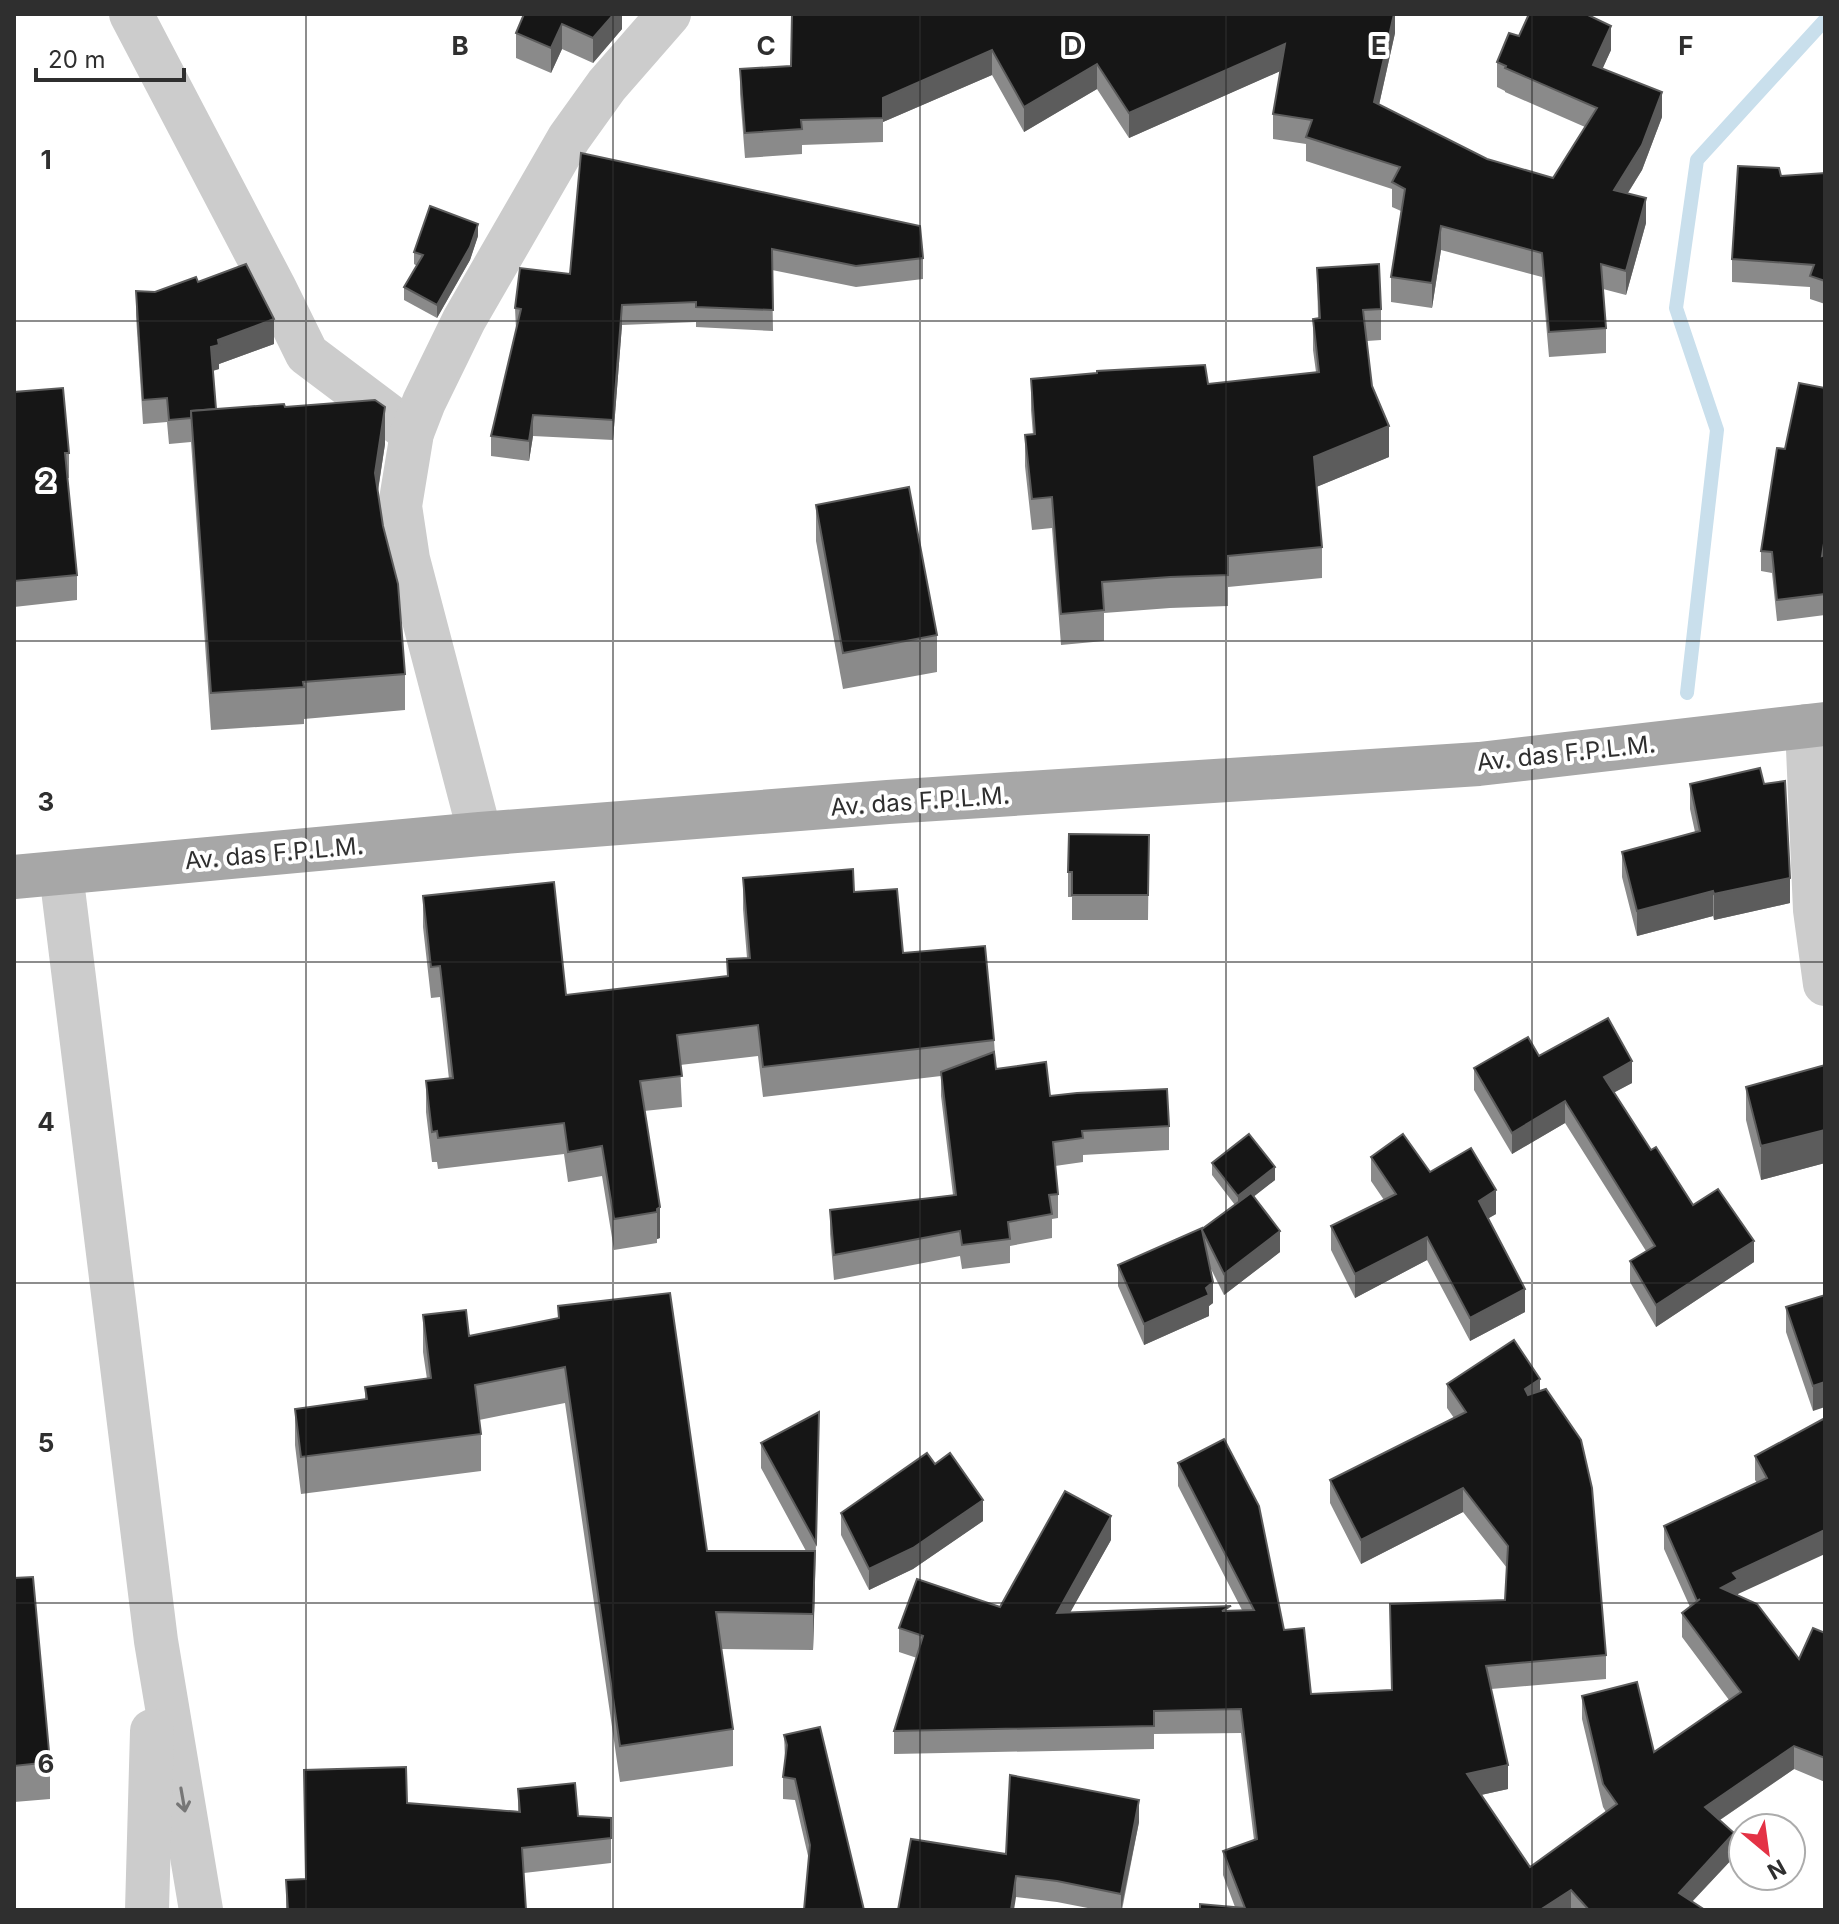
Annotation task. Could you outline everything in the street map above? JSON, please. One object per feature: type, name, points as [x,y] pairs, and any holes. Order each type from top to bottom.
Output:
[{"type":"main road","name":"Av. das F.P.L.M.","points":[[14,877],[480,834],[888,802],[1479,764],[1816,725]]},
{"type":"street","points":[[131,14],[307,354],[412,433]]},
{"type":"street","points":[[480,834],[408,559],[400,506],[412,433],[464,320],[569,138],[607,85],[669,14]]},
{"type":"street","points":[[1816,725],[1815,910],[1825,984]]},
{"type":"street","points":[[61,873],[156,1641],[201,1910]]},
{"type":"street","points":[[147,1910],[156,1641]]},
{"type":"building","points":[[524,14],[614,14],[593,38],[562,24],[551,48],[516,33]]},
{"type":"building","points":[[792,14],[1394,14],[1374,102],[1487,159],[1553,178],[1597,108],[1497,62],[1509,33],[1519,36],[1529,14],[1586,14],[1611,26],[1593,65],[1662,92],[1642,145],[1614,190],[1646,198],[1626,271],[1601,264],[1606,328],[1549,332],[1542,253],[1441,226],[1432,283],[1391,277],[1405,189],[1392,182],[1400,167],[1306,137],[1312,120],[1273,114],[1285,44],[1129,113],[1097,64],[1024,107],[992,50],[883,98],[883,118],[801,120],[802,129],[745,133],[740,69],[791,66]]},
{"type":"building","points":[[581,153],[920,226],[923,258],[856,266],[772,249],[773,310],[696,307],[696,302],[622,305],[613,420],[533,415],[529,441],[491,436],[521,309],[515,308],[520,268],[570,274]]},
{"type":"building","points":[[1738,166],[1779,168],[1781,176],[1825,173],[1825,281],[1810,276],[1814,265],[1732,259]]},
{"type":"building","points":[[430,206],[478,224],[470,247],[437,305],[404,287],[423,255],[414,252]]},
{"type":"building","points":[[246,264],[274,319],[218,340],[219,345],[211,347],[216,409],[191,411],[191,418],[169,420],[167,398],[143,400],[136,291],[155,292],[196,277],[198,282]]},
{"type":"building","points":[[1379,264],[1381,309],[1363,310],[1372,386],[1389,426],[1314,457],[1322,547],[1228,556],[1228,575],[1102,582],[1104,610],[1061,614],[1052,497],[1032,499],[1025,435],[1035,434],[1031,379],[1097,371],[1205,365],[1208,384],[1319,372],[1313,319],[1320,318],[1317,268]]},
{"type":"building","points":[[1799,383],[1825,388],[1825,537],[1822,556],[1825,555],[1825,594],[1777,600],[1772,552],[1761,551],[1777,448],[1785,449]]},
{"type":"building","points":[[63,388],[69,453],[65,453],[77,575],[14,581],[14,392]]},
{"type":"building","points":[[375,400],[385,407],[375,473],[383,526],[398,584],[405,674],[303,682],[304,687],[211,693],[191,411]]},
{"type":"building","points":[[909,487],[937,635],[843,653],[816,505]]},
{"type":"building","points":[[1760,768],[1764,784],[1785,781],[1790,878],[1714,894],[1713,891],[1637,911],[1622,852],[1700,831],[1690,784]]},
{"type":"building","points":[[1069,834],[1149,835],[1148,895],[1072,895],[1072,872],[1068,872]]},
{"type":"building","points":[[853,869],[854,892],[897,889],[903,953],[985,946],[994,1040],[763,1067],[758,1025],[677,1035],[682,1076],[640,1081],[660,1207],[657,1212],[614,1219],[602,1146],[568,1152],[564,1123],[438,1138],[437,1131],[432,1132],[426,1081],[453,1078],[440,966],[431,967],[423,896],[554,882],[566,995],[728,976],[727,959],[750,958],[743,878]]},
{"type":"building","points":[[1608,1018],[1632,1061],[1604,1077],[1651,1150],[1656,1147],[1693,1205],[1718,1189],[1754,1241],[1656,1305],[1630,1261],[1655,1246],[1565,1101],[1512,1133],[1474,1068],[1528,1037],[1539,1056]]},
{"type":"building","points":[[994,1052],[996,1069],[1046,1062],[1050,1096],[1167,1089],[1169,1126],[1082,1131],[1083,1138],[1053,1142],[1058,1194],[1049,1195],[1052,1214],[1008,1222],[1010,1239],[962,1245],[960,1231],[834,1255],[830,1210],[956,1195],[941,1072]]},
{"type":"building","points":[[1825,1065],[1825,1130],[1761,1146],[1746,1087]]},
{"type":"building","points":[[1249,1134],[1275,1167],[1238,1196],[1212,1163]]},
{"type":"building","points":[[1403,1134],[1430,1172],[1471,1148],[1496,1190],[1479,1201],[1525,1289],[1470,1318],[1427,1237],[1355,1274],[1331,1226],[1396,1194],[1371,1157]]},
{"type":"building","points":[[1251,1193],[1280,1231],[1224,1274],[1202,1230],[1213,1282],[1206,1288],[1209,1295],[1144,1324],[1118,1265],[1202,1229]]},
{"type":"building","points":[[670,1293],[707,1551],[815,1551],[813,1614],[716,1612],[733,1729],[620,1746],[565,1367],[475,1385],[481,1434],[301,1457],[295,1409],[367,1399],[365,1387],[431,1378],[423,1315],[466,1310],[469,1336],[559,1318],[558,1306]]},
{"type":"building","points":[[1825,1295],[1825,1382],[1813,1386],[1786,1307]]},
{"type":"building","points":[[1514,1340],[1540,1379],[1525,1389],[1528,1395],[1546,1389],[1581,1440],[1592,1488],[1606,1655],[1486,1666],[1508,1765],[1467,1774],[1530,1867],[1617,1804],[1603,1784],[1582,1696],[1637,1682],[1654,1752],[1741,1692],[1682,1613],[1700,1599],[1697,1601],[1664,1526],[1767,1478],[1755,1456],[1825,1418],[1825,1530],[1733,1573],[1738,1579],[1721,1588],[1757,1604],[1799,1659],[1813,1628],[1825,1633],[1825,1758],[1794,1746],[1705,1807],[1727,1827],[1727,1841],[1679,1893],[1705,1910],[1589,1910],[1571,1890],[1540,1910],[1200,1910],[1200,1904],[1245,1908],[1223,1851],[1257,1839],[1241,1709],[1154,1711],[1154,1726],[894,1731],[923,1636],[899,1628],[917,1579],[1000,1607],[1065,1491],[1111,1516],[1057,1613],[1231,1606],[1222,1611],[1254,1610],[1178,1463],[1224,1439],[1259,1506],[1284,1630],[1304,1628],[1311,1694],[1392,1690],[1390,1604],[1505,1600],[1508,1546],[1463,1488],[1361,1540],[1330,1480],[1466,1412],[1447,1384]]},
{"type":"building","points":[[819,1412],[816,1543],[761,1443]]},
{"type":"building","points":[[927,1453],[935,1464],[950,1453],[983,1500],[913,1548],[869,1569],[841,1513]]},
{"type":"building","points":[[33,1577],[50,1762],[14,1766],[14,1578]]},
{"type":"building","points":[[820,1727],[864,1910],[804,1910],[810,1845],[795,1779],[783,1777],[787,1745],[784,1735]]},
{"type":"building","points":[[406,1767],[407,1803],[520,1812],[518,1789],[575,1783],[578,1816],[611,1818],[611,1838],[522,1848],[526,1910],[288,1910],[286,1880],[306,1879],[304,1770]]},
{"type":"building","points":[[1010,1775],[1139,1800],[1121,1894],[1016,1876],[1011,1910],[898,1910],[911,1839],[1006,1854]]},
{"type":"waterway","points":[[1687,693],[1717,430],[1676,308],[1697,160],[1825,20]]}]
